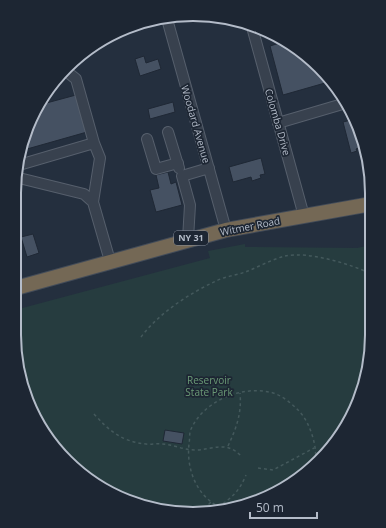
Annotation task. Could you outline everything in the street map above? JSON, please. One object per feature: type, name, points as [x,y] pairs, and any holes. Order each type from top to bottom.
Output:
[{"type":"highway","name":"Witmer Road","points":[[21,287],[188,239],[226,230],[365,205]]},
{"type":"street","name":"Woodard Avenue","points":[[168,23],[226,230]]},
{"type":"street","name":"Colomba Drive","points":[[253,32],[304,216]]},
{"type":"street","points":[[69,73],[76,79],[94,143],[100,158],[93,202],[110,261]]},
{"type":"street","points":[[278,123],[341,105]]},
{"type":"street","points":[[168,132],[190,205],[188,239]]},
{"type":"street","points":[[147,139],[156,169],[178,163]]},
{"type":"street","points":[[23,164],[94,143]]},
{"type":"street","points":[[182,176],[209,168]]},
{"type":"street","points":[[21,179],[84,194],[93,202]]},
{"type":"path","points":[[141,337],[147,329],[181,301],[217,280],[237,275],[286,256],[314,256],[357,267],[365,271]]},
{"type":"path","points":[[216,506],[201,492],[194,480],[189,468],[189,449],[191,429],[201,415],[213,404],[225,397],[252,390],[270,392],[289,401],[302,414],[310,428],[315,457]]},
{"type":"path","points":[[228,446],[240,416],[242,405],[240,392]]},
{"type":"path","points":[[94,414],[116,435],[128,442],[147,445],[161,444],[189,449],[228,446],[240,456]]},
{"type":"path","points":[[258,468],[273,470],[314,448]]},
{"type":"path","points":[[221,505],[232,498],[242,485],[246,474]]},
{"type":"path","points":[[206,507],[211,502]]},
{"type":"green space","name":"Reservoir State Park","points":[[245,244],[245,247],[357,248],[365,246],[365,346],[362,369],[352,401],[336,431],[315,457],[289,478],[259,494],[227,504],[204,507],[182,507],[159,504],[127,494],[97,478],[71,457],[50,431],[34,401],[24,369],[21,346],[21,308],[210,258],[208,251]]},
{"type":"building","points":[[278,44],[289,50],[315,71],[325,83],[283,95],[270,46]]},
{"type":"building","points":[[144,56],[146,63],[158,59],[161,69],[140,76],[135,59]]},
{"type":"building","points":[[76,95],[87,132],[27,149],[34,127],[46,103]]},
{"type":"building","points":[[173,102],[175,112],[150,119],[148,109]]},
{"type":"building","points":[[349,121],[352,127],[359,148],[356,149],[357,151],[351,153],[343,122]]},
{"type":"building","points":[[261,158],[265,174],[260,175],[261,178],[252,181],[251,177],[233,182],[229,167]]},
{"type":"building","points":[[168,172],[171,184],[176,182],[182,205],[156,212],[150,190],[159,188],[156,175]]},
{"type":"building","points":[[33,234],[39,253],[27,257],[21,237]]},
{"type":"building","points":[[165,430],[184,433],[182,444],[163,441]]}]
